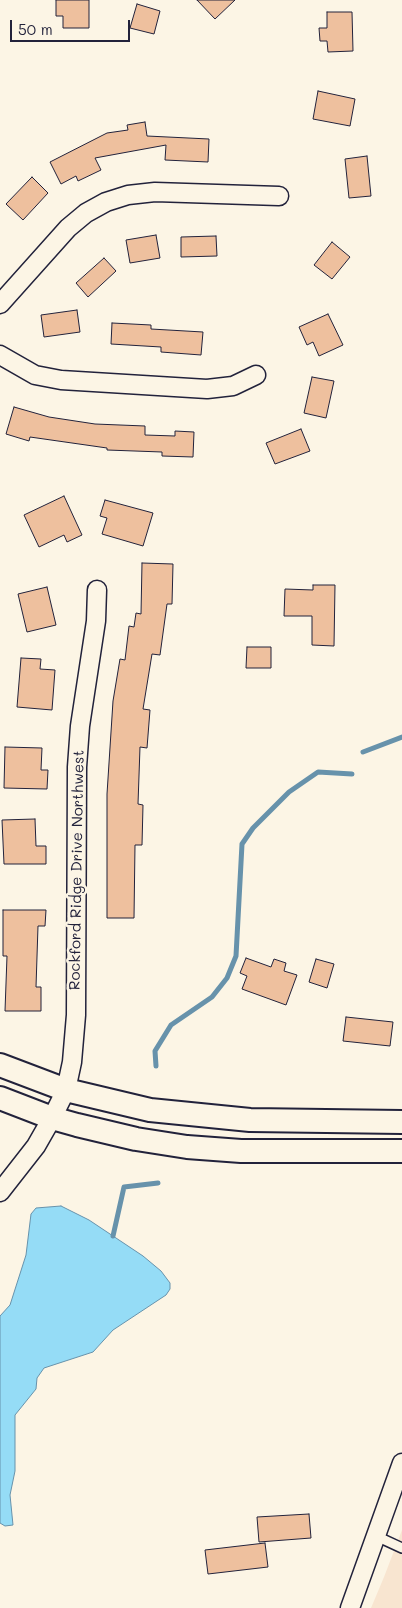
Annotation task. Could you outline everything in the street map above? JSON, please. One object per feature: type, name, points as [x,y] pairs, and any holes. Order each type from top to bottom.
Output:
[{"type":"street","points":[[0,304],[68,228],[86,213],[106,202],[128,195],[155,192],[279,196]]},
{"type":"street","points":[[0,355],[35,375],[61,380],[207,390],[233,386],[256,374]]},
{"type":"street","name":"Rockford Ridge Drive Northwest","points":[[0,1192],[36,1146],[66,1090],[75,1041],[77,767],[80,726],[96,621],[97,590]]},
{"type":"street","points":[[0,1065],[66,1090],[150,1110],[250,1120],[402,1122]]},
{"type":"street","points":[[0,1098],[52,1118],[119,1135],[187,1147],[241,1151],[402,1151]]},
{"type":"street","points":[[350,1608],[402,1463]]},
{"type":"lane","points":[[376,1536],[402,1548]]},
{"type":"shaded area","points":[[402,1530],[402,1608],[371,1608],[384,1577]]},
{"type":"water","points":[[61,1206],[89,1220],[143,1256],[161,1271],[170,1283],[170,1289],[166,1295],[113,1330],[93,1352],[44,1368],[37,1378],[36,1389],[15,1415],[15,1471],[10,1495],[13,1525],[5,1526],[0,1523],[0,1316],[10,1305],[26,1255],[31,1214],[36,1208]]},
{"type":"building","points":[[56,0],[89,0],[89,28],[63,28],[63,16],[56,16]]},
{"type":"building","points":[[197,0],[235,0],[215,19]]},
{"type":"building","points":[[137,4],[160,11],[154,34],[130,28]]},
{"type":"building","points":[[327,12],[352,12],[353,51],[328,52],[327,41],[320,41],[319,28],[327,28]]},
{"type":"building","points":[[318,91],[355,99],[350,126],[313,119]]},
{"type":"building","points":[[145,122],[147,136],[209,139],[208,162],[165,160],[166,145],[95,158],[101,170],[78,181],[76,176],[61,184],[50,162],[107,133],[128,130],[127,125]]},
{"type":"building","points":[[367,156],[371,196],[349,198],[345,159]]},
{"type":"building","points":[[32,177],[48,193],[23,220],[6,204]]},
{"type":"building","points":[[156,235],[160,258],[130,263],[126,240]]},
{"type":"building","points":[[216,236],[217,256],[181,257],[181,237]]},
{"type":"building","points":[[332,242],[350,257],[332,279],[314,265]]},
{"type":"building","points":[[104,258],[116,271],[88,297],[76,283]]},
{"type":"building","points":[[77,310],[80,332],[44,337],[41,315]]},
{"type":"building","points":[[328,314],[343,345],[319,356],[313,342],[307,345],[299,327]]},
{"type":"building","points":[[112,323],[151,325],[151,329],[203,332],[201,355],[161,352],[161,347],[111,344]]},
{"type":"building","points":[[312,377],[334,381],[326,418],[304,413]]},
{"type":"building","points":[[14,407],[49,417],[95,424],[145,426],[145,435],[175,436],[175,431],[194,432],[193,457],[162,456],[162,452],[107,450],[107,448],[30,437],[29,441],[6,434]]},
{"type":"building","points":[[301,429],[310,451],[275,464],[266,443]]},
{"type":"building","points":[[64,496],[82,535],[67,542],[64,535],[39,547],[24,515]]},
{"type":"building","points":[[105,500],[153,513],[143,546],[102,534],[107,518],[100,516]]},
{"type":"building","points":[[142,563],[173,564],[172,604],[167,604],[160,655],[152,654],[143,709],[150,710],[147,748],[140,747],[138,804],[143,805],[142,845],[135,845],[134,918],[107,918],[107,794],[113,701],[120,659],[125,660],[129,626],[134,627],[136,613],[141,614]]},
{"type":"building","points":[[313,585],[335,585],[334,646],[312,645],[312,616],[284,616],[285,589],[313,590]]},
{"type":"building","points":[[47,587],[56,625],[27,632],[18,594]]},
{"type":"building","points":[[247,647],[271,647],[271,668],[246,668]]},
{"type":"building","points":[[21,658],[41,659],[40,669],[55,670],[52,710],[17,707]]},
{"type":"building","points":[[5,747],[42,748],[41,770],[48,770],[47,789],[4,788]]},
{"type":"building","points":[[35,819],[36,846],[46,846],[46,864],[4,864],[2,820]]},
{"type":"building","points":[[3,910],[46,910],[45,926],[38,926],[36,987],[41,987],[41,1011],[5,1011],[7,956],[3,956]]},
{"type":"building","points":[[246,958],[271,967],[274,959],[286,963],[284,971],[297,975],[286,1005],[242,989],[247,976],[240,973]]},
{"type":"building","points":[[316,959],[334,964],[327,988],[309,982]]},
{"type":"building","points":[[346,1017],[393,1022],[390,1046],[343,1041]]},
{"type":"building","points":[[309,1514],[311,1538],[259,1542],[257,1517]]},
{"type":"building","points":[[265,1543],[268,1567],[208,1574],[205,1550]]},
{"type":"waterway","points":[[363,752],[402,737]]},
{"type":"waterway","points":[[156,1066],[155,1051],[171,1025],[212,997],[227,978],[236,956],[242,844],[253,828],[289,792],[318,772],[352,774]]},
{"type":"waterway","points":[[113,1236],[124,1187],[158,1183]]}]
